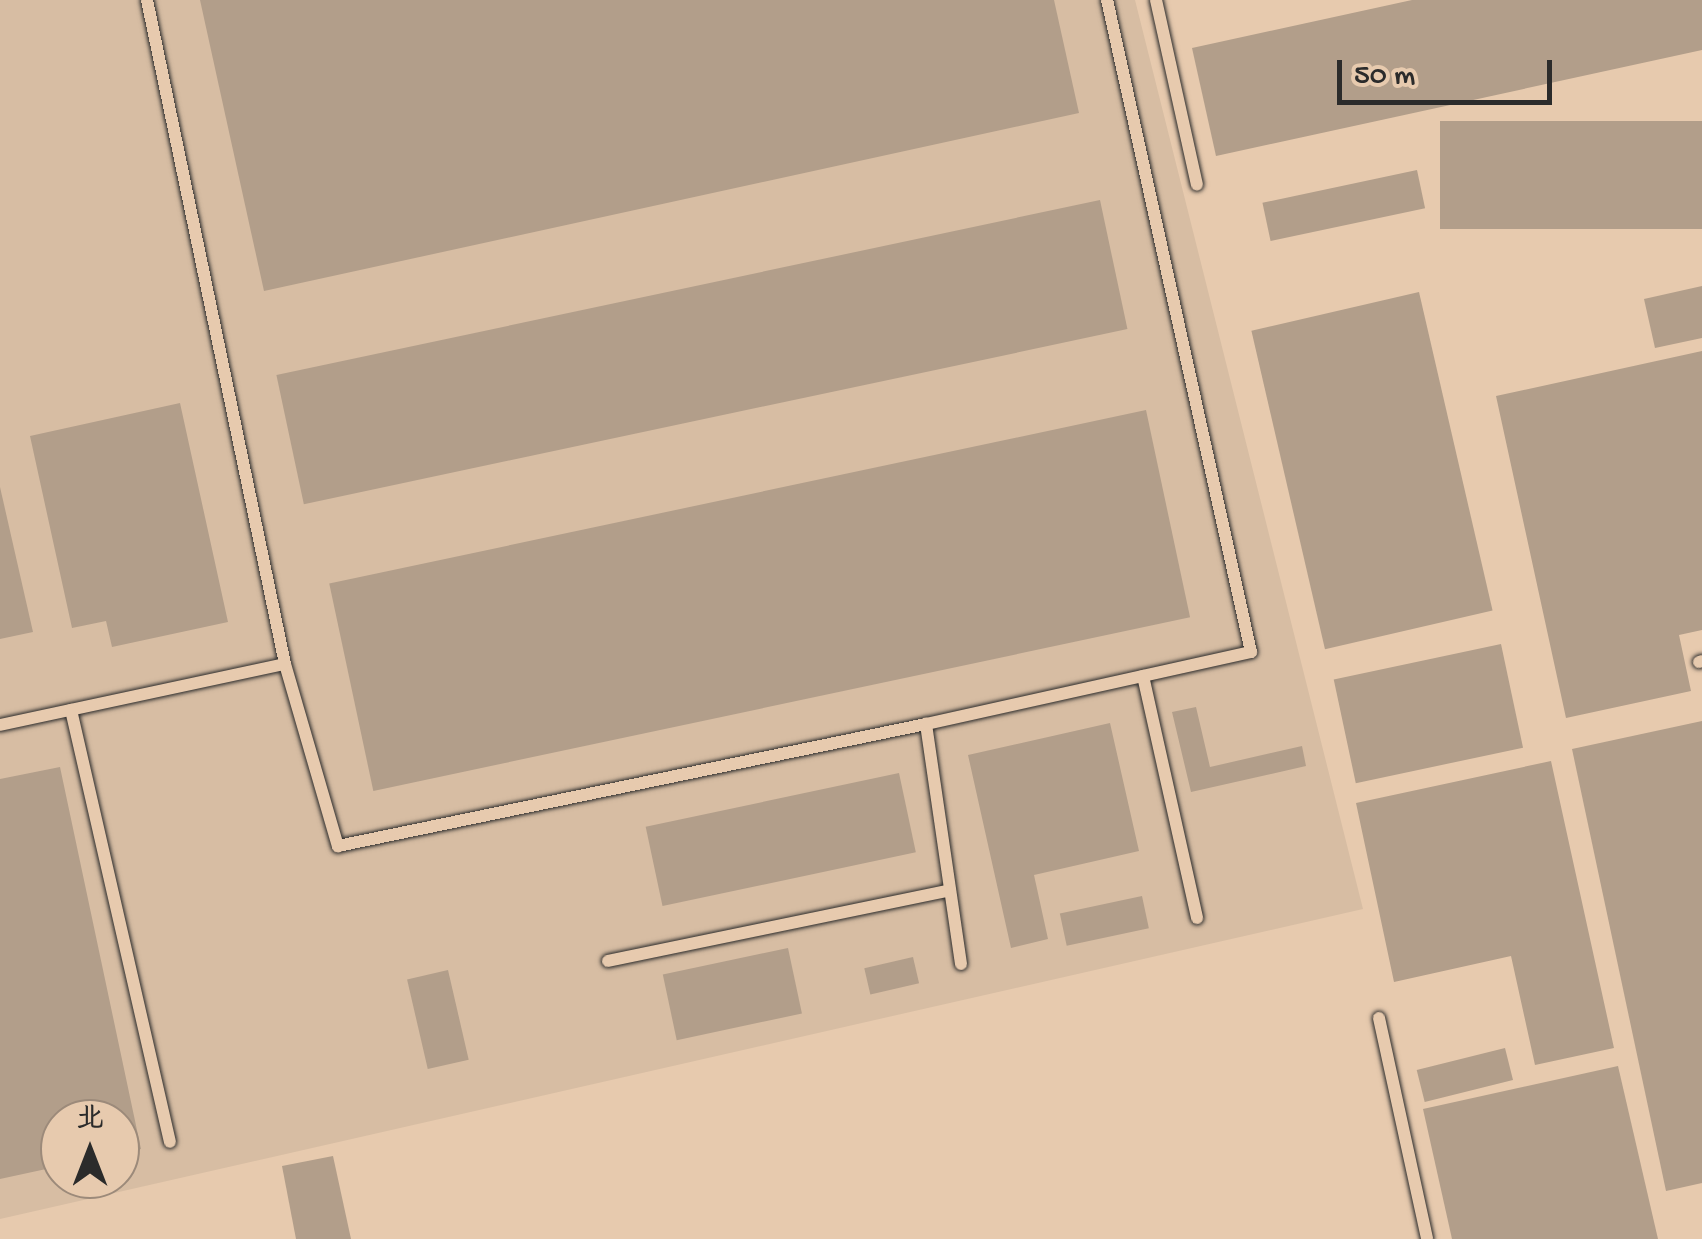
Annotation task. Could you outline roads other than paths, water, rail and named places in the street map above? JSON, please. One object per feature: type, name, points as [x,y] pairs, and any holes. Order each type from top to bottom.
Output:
[{"type":"lane","points":[[147,0],[285,664],[338,846],[1251,652],[1106,0]]},
{"type":"lane","points":[[1156,0],[1197,185]]},
{"type":"lane","points":[[0,725],[285,664]]},
{"type":"lane","points":[[1144,676],[1196,918]]},
{"type":"lane","points":[[71,710],[170,1142]]},
{"type":"lane","points":[[926,724],[960,964]]},
{"type":"lane","points":[[608,961],[950,890]]},
{"type":"lane","points":[[1379,1018],[1427,1239]]}]
